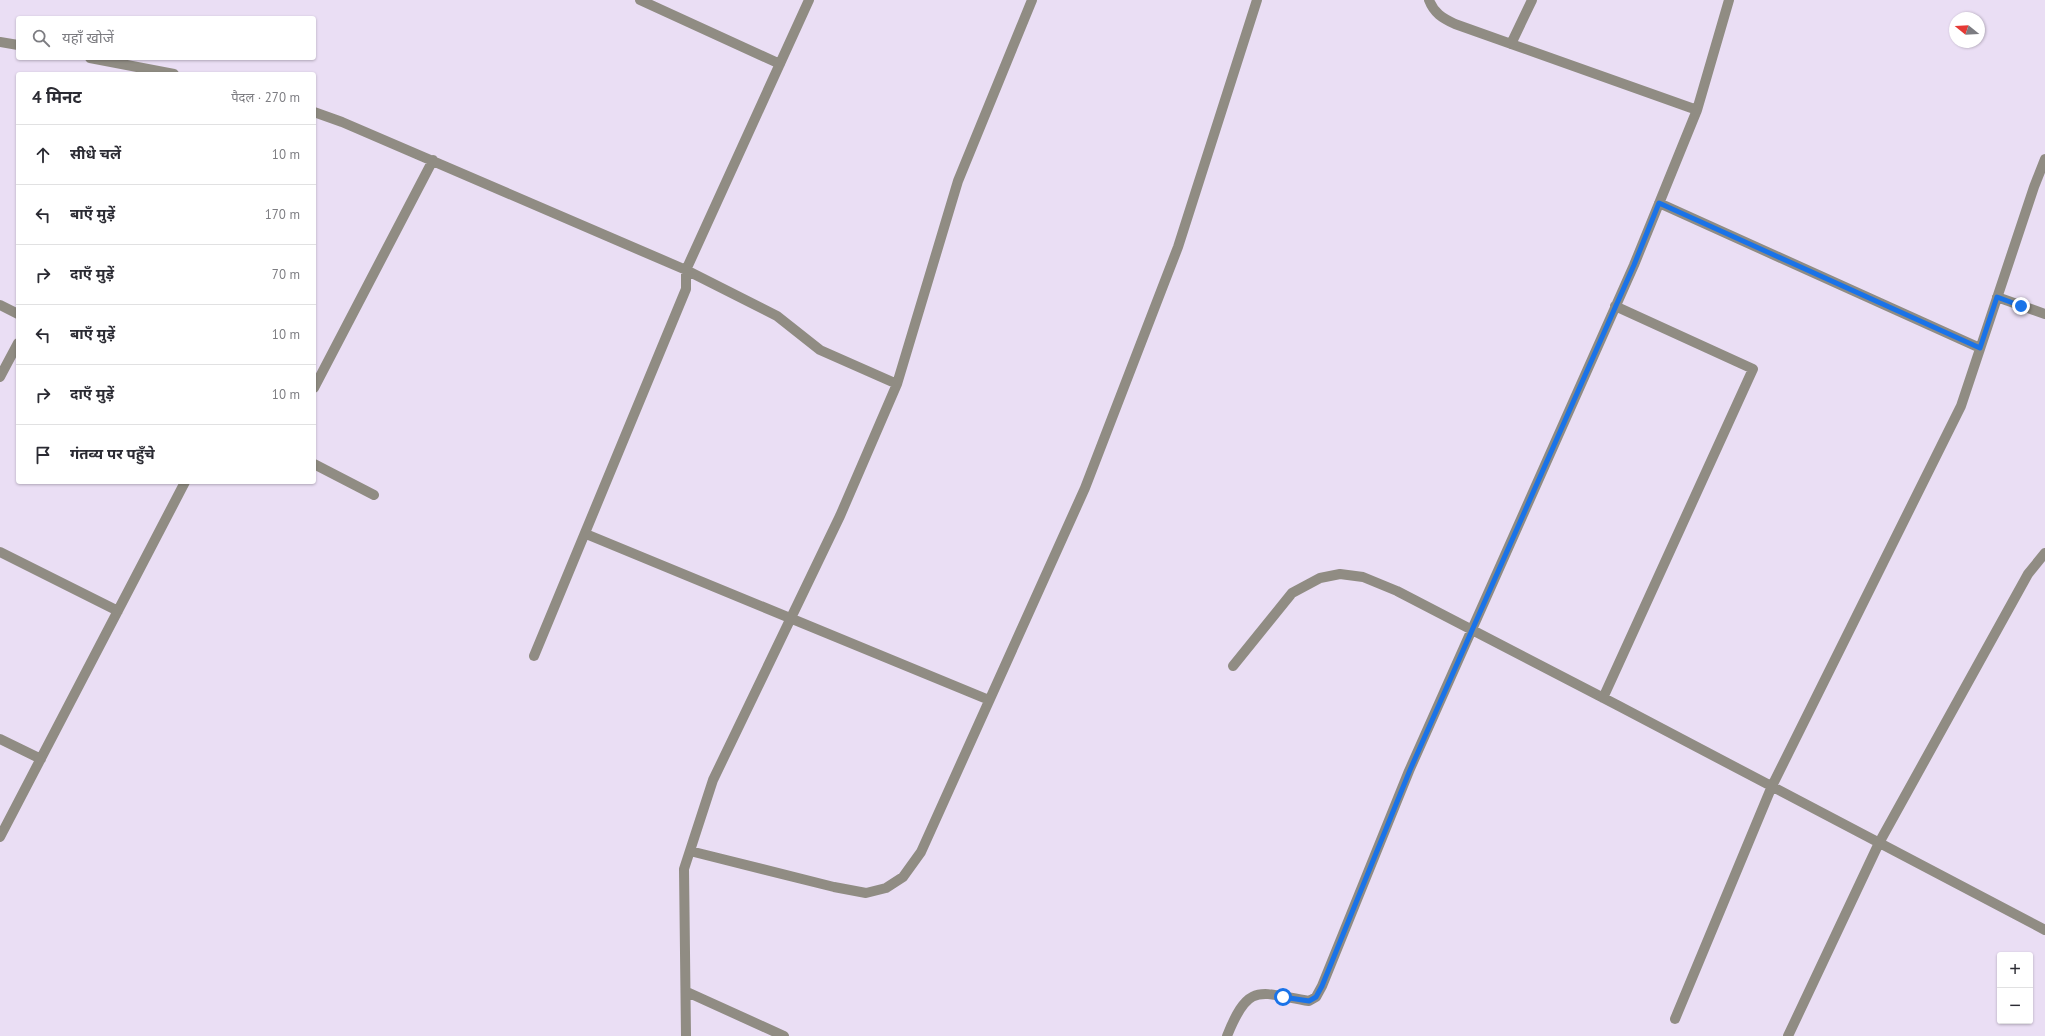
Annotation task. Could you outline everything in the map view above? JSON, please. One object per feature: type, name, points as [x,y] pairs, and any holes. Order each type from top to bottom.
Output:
[{"type":"street","points":[[640,0],[780,64]]},
{"type":"street","points":[[534,656],[586,534],[686,289],[686,270],[809,0]]},
{"type":"street","points":[[686,1036],[687,992],[684,869],[713,780],[840,516],[898,384],[958,181],[1032,0]]},
{"type":"street","points":[[690,851],[866,893],[886,888],[903,877],[921,852],[1085,488],[1178,247],[1257,0]]},
{"type":"street","points":[[1429,0],[1431,7],[1440,17],[1455,24],[1697,110]]},
{"type":"street","points":[[1511,44],[1532,0]]},
{"type":"street","points":[[1228,1036],[1238,1012],[1249,998],[1257,994],[1267,994],[1309,1001],[1316,997],[1410,770],[1659,203],[1697,110],[1729,0]]},
{"type":"street","points":[[0,42],[16,45]]},
{"type":"street","points":[[100,60],[164,72]]},
{"type":"street","points":[[316,113],[433,160],[686,270],[777,316],[820,350],[898,384]]},
{"type":"street","points":[[1675,1019],[1772,786],[1961,406],[2045,159]]},
{"type":"street","points":[[316,384],[433,160]]},
{"type":"street","points":[[1659,203],[1980,348]]},
{"type":"street","points":[[1997,297],[2045,314]]},
{"type":"street","points":[[0,305],[16,313]]},
{"type":"street","points":[[1603,698],[1753,369],[1615,306]]},
{"type":"street","points":[[0,378],[16,347]]},
{"type":"street","points":[[316,465],[374,495]]},
{"type":"street","points":[[0,837],[184,484]]},
{"type":"street","points":[[586,534],[791,617],[989,700]]},
{"type":"street","points":[[0,552],[118,611]]},
{"type":"street","points":[[1788,1036],[1878,842],[2028,574],[2045,553]]},
{"type":"street","points":[[1233,666],[1292,593],[1320,578],[1340,574],[1363,577],[1397,591],[2045,930]]},
{"type":"street","points":[[0,739],[41,759]]},
{"type":"street","points":[[687,992],[784,1036]]},
{"type":"route","points":[[1283,997],[1309,1001],[1316,997],[1322,986],[1410,770],[1634,265],[1659,203],[1980,348],[1997,297],[2021,306]]}]
